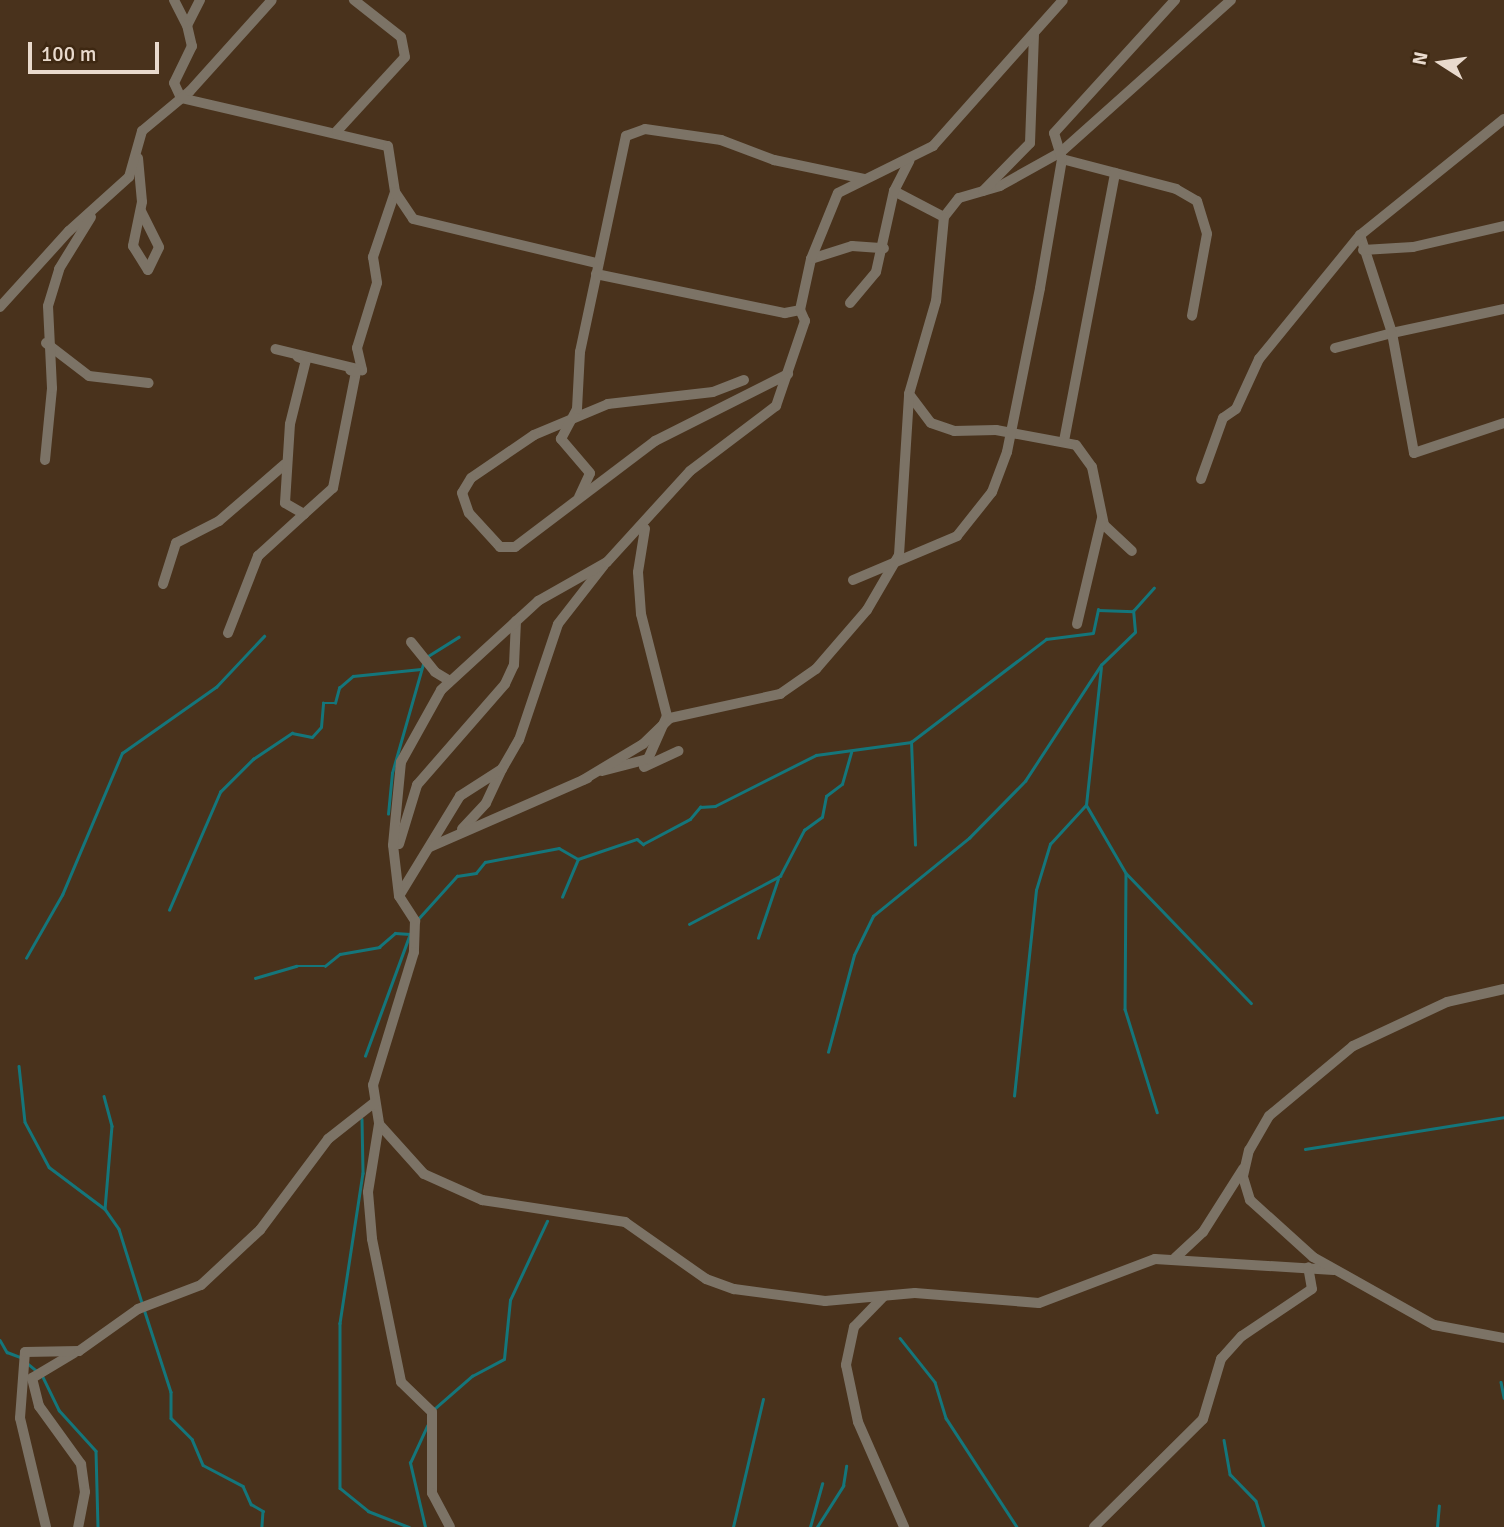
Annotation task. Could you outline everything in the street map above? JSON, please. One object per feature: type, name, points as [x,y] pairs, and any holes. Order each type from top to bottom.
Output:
[{"type":"street","points":[[174,0],[187,25],[192,46],[178,94]]},
{"type":"street","points":[[187,25],[200,0]]},
{"type":"street","points":[[141,211],[159,247],[148,270],[132,246],[141,211],[138,158],[133,145],[178,94],[272,0]]},
{"type":"street","points":[[337,131],[405,57],[401,37],[354,0]]},
{"type":"street","points":[[462,829],[486,803],[519,740],[558,624],[607,562],[690,471],[776,406],[805,321],[800,310],[811,259],[834,199],[864,179],[909,161],[939,141],[1063,0]]},
{"type":"street","points":[[853,580],[957,536],[992,492],[1011,432],[1061,156],[1054,133],[1175,0]]},
{"type":"street","points":[[583,780],[643,744],[665,723],[685,712],[780,695],[797,683],[867,610],[897,560],[909,394],[936,301],[944,217],[959,198],[980,193],[1061,156],[1231,0]]},
{"type":"street","points":[[980,193],[1030,143],[1034,34]]},
{"type":"street","points":[[178,94],[207,109],[337,131],[388,146],[395,192],[413,219],[596,269],[785,313],[800,310]]},
{"type":"street","points":[[1200,479],[1223,418],[1236,409],[1259,359],[1360,235],[1504,120]]},
{"type":"street","points":[[577,501],[590,473],[561,439],[572,419],[596,269],[622,145],[636,130],[721,140],[775,160],[864,179]]},
{"type":"street","points":[[1061,156],[1197,201],[1207,234],[1192,316]]},
{"type":"street","points":[[0,307],[129,177],[138,158]]},
{"type":"street","points":[[850,303],[872,280],[884,248],[894,191],[909,161]]},
{"type":"street","points":[[1064,441],[1115,173]]},
{"type":"street","points":[[894,191],[944,217]]},
{"type":"street","points":[[228,633],[258,556],[333,488],[356,372],[306,360],[275,349],[362,370],[357,348],[377,283],[373,257],[395,192]]},
{"type":"street","points":[[45,460],[52,388],[46,343],[52,285],[96,208]]},
{"type":"street","points":[[1363,250],[1413,247],[1504,226]]},
{"type":"street","points":[[1360,235],[1392,333],[1414,453],[1504,423]]},
{"type":"street","points":[[811,259],[852,246],[884,248]]},
{"type":"street","points":[[1335,348],[1504,309]]},
{"type":"street","points":[[46,343],[89,376],[149,383]]},
{"type":"street","points":[[304,514],[285,503],[285,464],[306,360]]},
{"type":"street","points":[[695,421],[744,380],[705,394],[628,400],[572,419],[499,455],[462,493],[469,513],[500,547],[536,536],[655,442],[788,374]]},
{"type":"street","points":[[909,394],[932,424],[964,433],[1011,432],[1076,445],[1092,467],[1107,530],[1132,551]]},
{"type":"street","points":[[163,584],[176,543],[219,521],[285,464]]},
{"type":"street","points":[[450,1527],[432,1493],[432,1412],[401,1382],[372,1239],[368,1192],[379,1124],[373,1085],[414,952],[415,921],[399,896],[394,860],[401,761],[418,722],[450,681],[516,621],[584,570],[607,562],[645,529],[690,471]]},
{"type":"street","points":[[1077,624],[1104,511]]},
{"type":"street","points":[[423,854],[462,829],[596,774],[648,759],[665,723],[662,677],[638,591],[645,529]]},
{"type":"street","points":[[394,860],[417,785],[505,684],[514,664],[516,621]]},
{"type":"street","points":[[411,642],[435,672],[450,681]]},
{"type":"street","points":[[596,774],[647,766],[678,751]]},
{"type":"street","points":[[399,896],[460,796],[502,769]]},
{"type":"street","points":[[379,1124],[424,1174],[482,1200],[625,1222],[706,1279],[734,1289],[825,1301],[884,1296],[1039,1303],[1155,1259],[1176,1258],[1190,1249],[1246,1163],[1269,1116],[1353,1046],[1447,1002],[1504,989]]},
{"type":"street","points":[[78,1527],[85,1492],[80,1464],[39,1406],[32,1378],[138,1309],[201,1285],[260,1230],[328,1139],[376,1102]]},
{"type":"street","points":[[1246,1163],[1250,1200],[1334,1270],[1434,1325],[1504,1338]]},
{"type":"street","points":[[1155,1259],[1334,1270]]},
{"type":"street","points":[[1094,1527],[1203,1419],[1222,1359],[1242,1336],[1312,1289],[1308,1267]]},
{"type":"street","points":[[884,1296],[855,1327],[846,1365],[858,1422],[904,1527]]},
{"type":"street","points":[[46,1527],[22,1432],[27,1382],[20,1360],[32,1350],[76,1351]]},
{"type":"street","points":[[1104,1527],[1109,1511]]},
{"type":"waterway","points":[[828,1052],[854,955],[873,916],[969,838],[1025,781],[1101,665],[1135,632],[1133,611],[1154,588]]},
{"type":"waterway","points":[[915,845],[911,742],[1046,639],[1093,633],[1098,610],[1133,611]]},
{"type":"waterway","points":[[26,958],[62,895],[122,753],[216,687],[264,636]]},
{"type":"waterway","points":[[428,656],[459,637]]},
{"type":"waterway","points":[[388,814],[392,773],[423,664]]},
{"type":"waterway","points":[[1014,1096],[1036,890],[1050,844],[1086,805],[1101,668]]},
{"type":"waterway","points":[[169,910],[220,792],[253,759],[292,733],[312,737],[321,727],[323,703],[335,703],[339,688],[353,676],[421,669]]},
{"type":"waterway","points":[[562,897],[578,859],[637,839],[643,844],[690,819],[700,807],[715,806],[816,755],[911,742]]},
{"type":"waterway","points":[[689,924],[780,876],[804,830],[822,817],[826,796],[842,784],[851,752]]},
{"type":"waterway","points":[[1087,806],[1126,873],[1125,1009],[1157,1112]]},
{"type":"waterway","points":[[418,919],[457,876],[476,873],[485,862],[559,848],[578,859]]},
{"type":"waterway","points":[[1127,874],[1251,1003]]},
{"type":"waterway","points":[[758,938],[778,879]]},
{"type":"waterway","points":[[255,978],[296,966],[325,966],[340,954],[379,947],[395,933],[410,934]]},
{"type":"waterway","points":[[365,1056],[410,934]]},
{"type":"waterway","points":[[19,1066],[25,1122],[49,1167],[105,1209],[119,1229],[142,1303]]},
{"type":"waterway","points":[[104,1096],[112,1126],[105,1209]]},
{"type":"waterway","points":[[1305,1149],[1504,1117]]},
{"type":"waterway","points":[[362,1119],[363,1173],[340,1323],[340,1488],[368,1511],[409,1527]]},
{"type":"waterway","points":[[433,1410],[472,1376],[504,1359],[510,1300],[547,1221]]},
{"type":"waterway","points":[[144,1309],[171,1392],[171,1418],[192,1439],[203,1465],[243,1486],[251,1504],[263,1511],[262,1527]]},
{"type":"waterway","points":[[900,1338],[935,1382],[946,1418],[1017,1527]]},
{"type":"waterway","points":[[0,1340],[7,1352],[20,1357]]},
{"type":"waterway","points":[[27,1363],[38,1372]]},
{"type":"waterway","points":[[43,1377],[59,1410],[96,1451],[98,1527]]},
{"type":"waterway","points":[[1501,1382],[1504,1398]]},
{"type":"waterway","points":[[733,1527],[763,1399]]},
{"type":"waterway","points":[[425,1527],[410,1463],[427,1426]]},
{"type":"waterway","points":[[1224,1440],[1230,1474],[1256,1501],[1264,1527]]},
{"type":"waterway","points":[[817,1527],[843,1486],[846,1466]]},
{"type":"waterway","points":[[810,1527],[822,1484]]},
{"type":"waterway","points":[[1437,1527],[1439,1506]]}]
